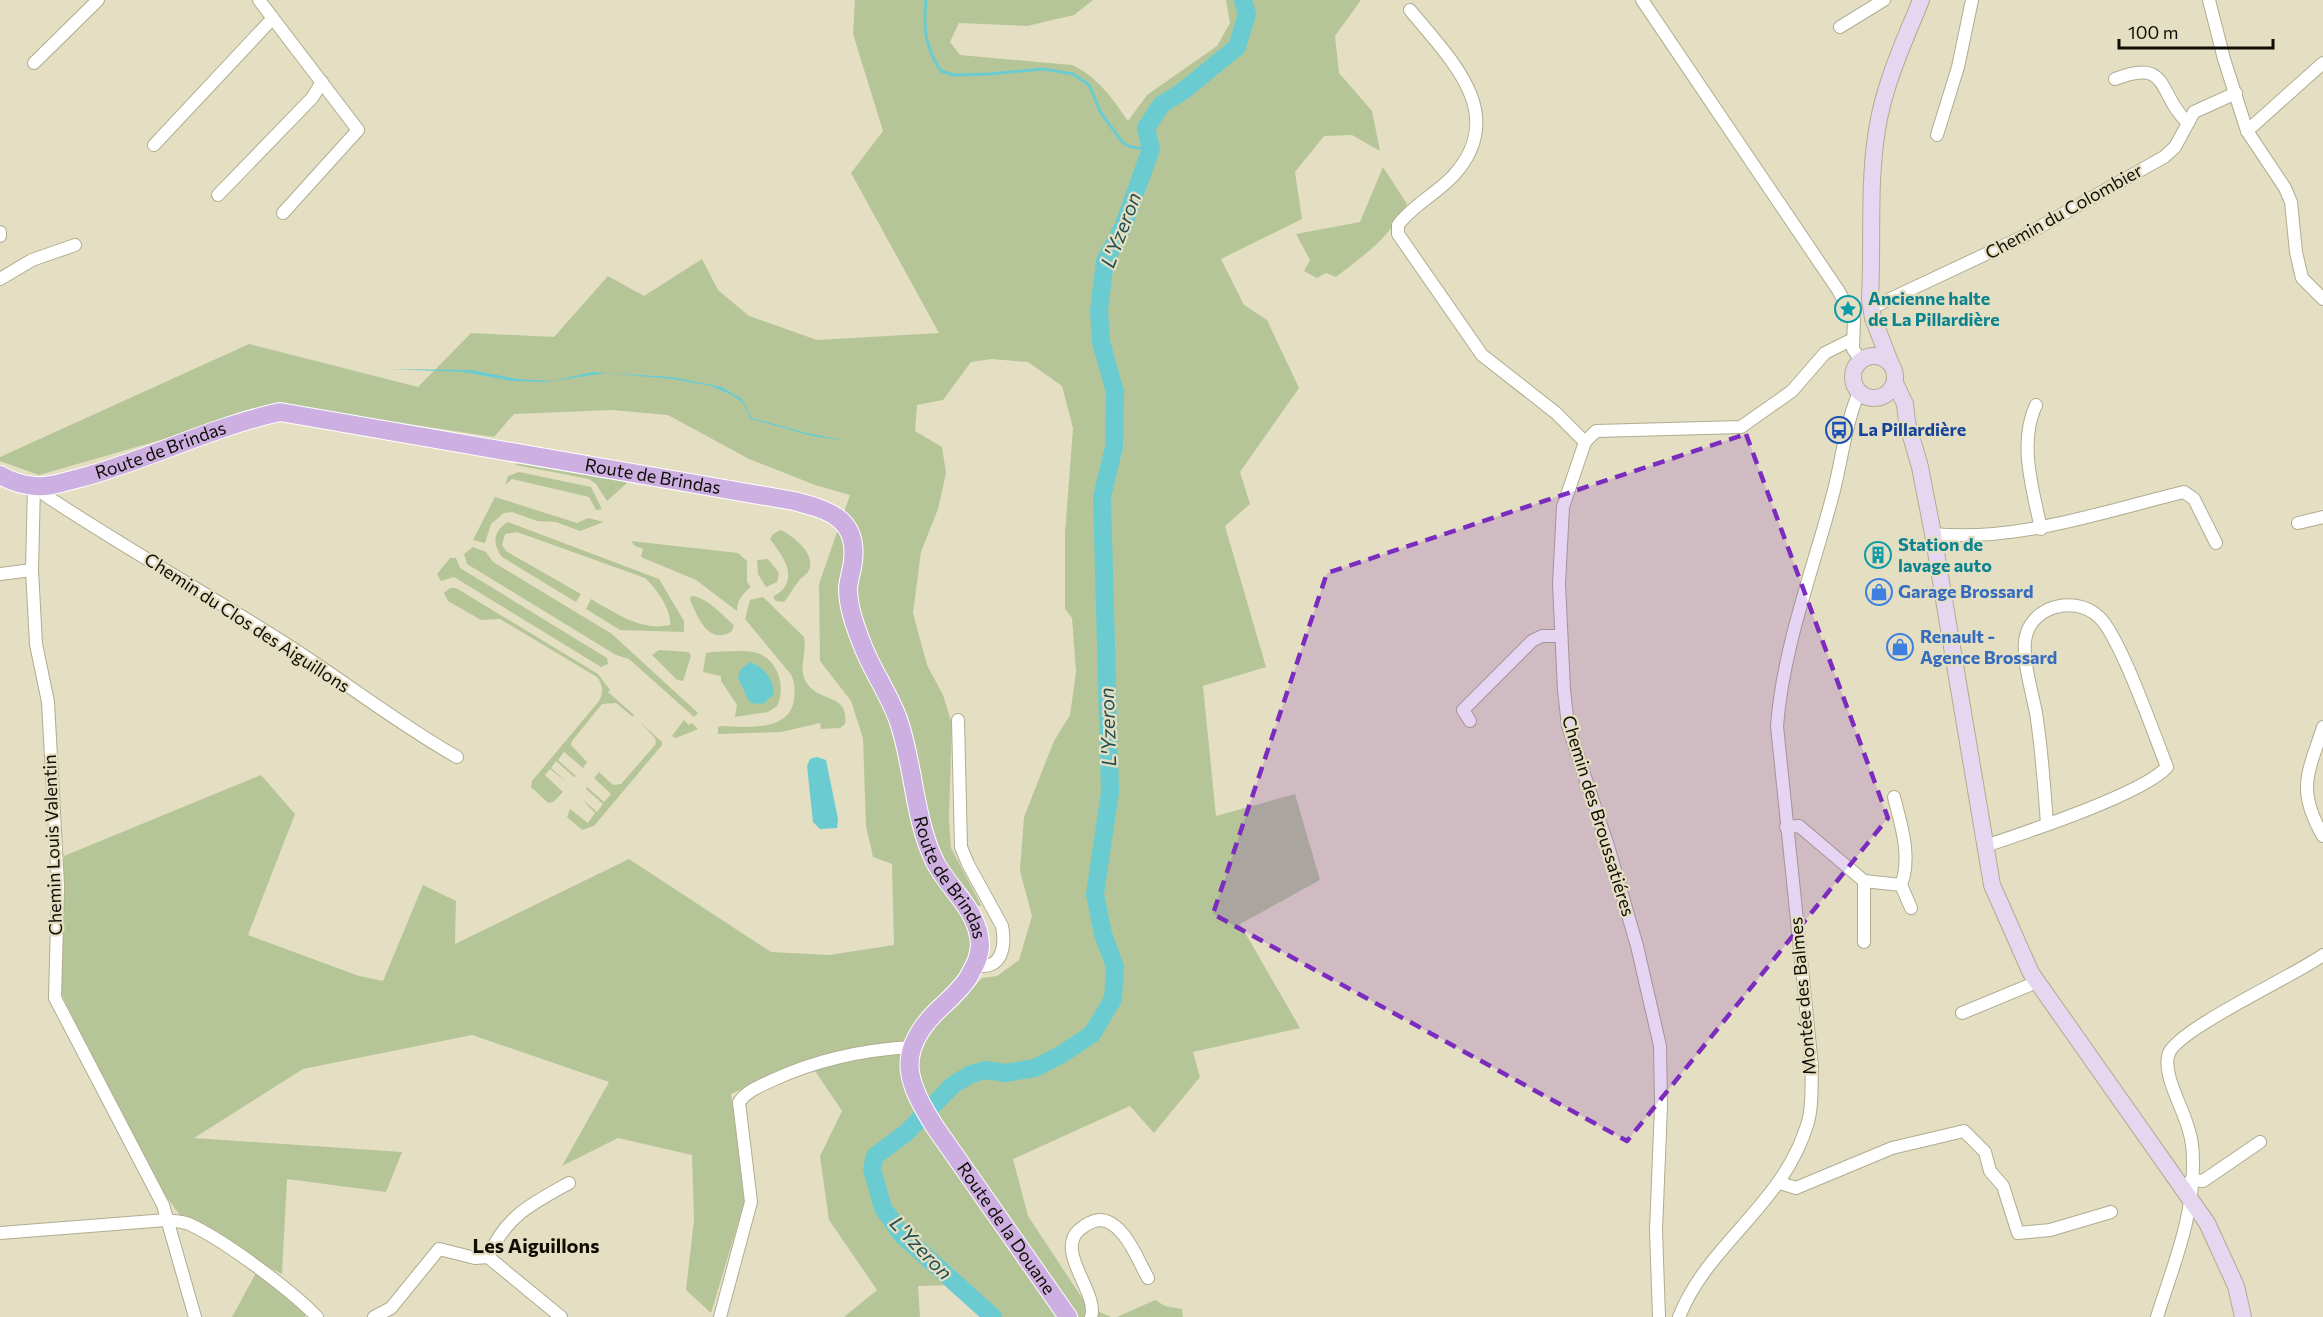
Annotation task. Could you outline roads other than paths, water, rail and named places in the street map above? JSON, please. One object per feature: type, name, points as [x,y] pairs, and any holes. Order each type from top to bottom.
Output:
[{"type":"main road","points":[[1906,422],[1896,408],[1881,397],[1870,398],[1859,392],[1853,380],[1854,373],[1872,342],[1874,152],[1877,128],[1894,65],[1922,0]]},
{"type":"main road","points":[[1872,313],[1895,372],[1894,383],[1905,404],[1906,422],[1920,467],[1992,885],[2037,982],[2207,1223],[2236,1286],[2243,1317]]},
{"type":"main road","points":[[1864,359],[1879,356],[1890,362]]},
{"type":"main road","points":[[1881,397],[1894,383]]},
{"type":"main road","name":"Route de Brindas","points":[[0,475],[9,480],[38,486],[108,470],[241,421],[280,412],[824,508],[841,518],[851,536],[853,560],[848,589],[856,627],[867,657],[898,721],[913,774],[924,834],[936,863],[969,909],[977,927],[980,946],[976,965],[963,986],[920,1031],[912,1047]]},
{"type":"main road","name":"Route de la Douane","points":[[912,1047],[908,1060],[911,1081],[922,1106],[1068,1317]]},
{"type":"street","points":[[34,63],[98,0]]},
{"type":"street","points":[[259,0],[358,130],[283,213]]},
{"type":"street","points":[[1642,0],[1838,290],[1854,319],[1853,349],[1864,359]]},
{"type":"street","points":[[1840,27],[1884,0]]},
{"type":"street","points":[[1937,135],[1958,67],[1972,0]]},
{"type":"street","points":[[2209,0],[2224,59],[2247,131],[2286,188],[2291,201],[2296,252],[2302,278],[2323,298]]},
{"type":"street","points":[[1410,10],[1465,80],[1474,98],[1476,123],[1473,146],[1461,167],[1442,187],[1404,216],[1398,225],[1398,234],[1482,355],[1556,413],[1585,442],[1596,431],[1741,427],[1761,416],[1792,391],[1825,353],[1853,339]]},
{"type":"street","points":[[154,145],[273,18]]},
{"type":"street","points":[[2247,131],[2323,63]]},
{"type":"street","points":[[2115,79],[2132,72],[2150,72],[2158,77],[2178,112],[2188,123]]},
{"type":"street","points":[[218,195],[312,98],[322,82]]},
{"type":"street","name":"Chemin du Colombier","points":[[1872,313],[2020,238],[2164,157],[2175,147],[2194,112],[2236,93]]},
{"type":"street","points":[[0,279],[32,260],[75,245]]},
{"type":"street","name":"Montée des Balmes","points":[[1679,1317],[1686,1299],[1703,1275],[1780,1183],[1797,1153],[1809,1119],[1812,1066],[1778,759],[1779,699],[1833,492],[1848,421],[1859,392]]},
{"type":"street","points":[[2036,405],[2029,421],[2029,471],[2041,529]]},
{"type":"street","name":"Chemin des Broussatiéres","points":[[1585,442],[1563,507],[1560,572],[1561,636],[1568,726],[1608,846],[1637,946],[1660,1046],[1661,1106],[1656,1230],[1659,1317]]},
{"type":"street","name":"Chemin Louis Valentin","points":[[38,486],[32,570],[36,644],[48,702],[58,886],[55,998],[163,1205],[195,1317]]},
{"type":"street","name":"Chemin du Clos des Aiguillons","points":[[38,486],[45,495],[80,519],[288,645],[419,735],[457,757]]},
{"type":"street","points":[[1933,534],[2041,529],[2094,513],[2184,492],[2193,499],[2216,543]]},
{"type":"street","points":[[2298,523],[2323,517]]},
{"type":"street","points":[[0,574],[32,570]]},
{"type":"street","points":[[1985,846],[2047,823],[2157,778],[2167,767],[2114,640],[2100,617],[2081,605],[2060,605],[2038,615],[2025,639],[2042,756],[2047,823]]},
{"type":"street","points":[[1470,721],[1463,710],[1532,641],[1542,636],[1561,636]]},
{"type":"street","name":"Route de Brindas","points":[[958,720],[961,847],[1002,926],[1005,949],[1000,958],[991,965],[976,965]]},
{"type":"street","points":[[2323,727],[2305,783],[2307,802],[2323,836]]},
{"type":"street","points":[[1894,797],[1904,836],[1906,871],[1901,885],[1911,908]]},
{"type":"street","points":[[1786,827],[1798,826],[1864,881],[1901,885]]},
{"type":"street","points":[[1864,881],[1864,942]]},
{"type":"street","points":[[2157,1317],[2188,1221],[2193,1163],[2190,1132],[2180,1101],[2167,1073],[2169,1052],[2182,1038],[2214,1017],[2323,955]]},
{"type":"street","points":[[1962,1013],[2037,982]]},
{"type":"street","points":[[720,1317],[751,1202],[739,1102],[750,1091],[806,1064],[866,1050],[912,1047]]},
{"type":"street","points":[[1780,1183],[1796,1188],[1892,1149],[1964,1131],[1985,1152],[1990,1171],[2003,1186],[2018,1233],[2050,1230],[2111,1212]]},
{"type":"street","points":[[2191,1180],[2203,1181],[2260,1142]]},
{"type":"street","points":[[488,1257],[498,1234],[527,1206],[569,1183]]},
{"type":"street","points":[[0,1233],[166,1220],[187,1223],[217,1241],[303,1302],[317,1317]]},
{"type":"street","name":"Route de la Douane","points":[[1091,1317],[1090,1300],[1079,1277],[1072,1249],[1075,1234],[1086,1224],[1100,1220],[1110,1222],[1120,1232],[1148,1278]]},
{"type":"street","points":[[374,1317],[391,1308],[438,1249],[476,1258],[488,1257],[561,1317]]},
{"type":"street","name":"Montée des Balmes","points":[[1688,1317],[1703,1275]]},
{"type":"water","points":[[389,369],[471,370],[518,379],[551,381],[593,372],[672,377],[722,387],[742,399],[752,418],[848,441],[812,436],[751,419],[743,403],[732,395],[711,386],[672,379],[606,373],[546,382],[511,381],[464,372]]},
{"type":"water","points":[[750,662],[764,671],[772,684],[773,695],[763,704],[750,703],[738,678],[740,670]]},
{"type":"water","points":[[817,757],[826,760],[838,819],[837,828],[820,829],[813,822],[807,766],[810,759]]},
{"type":"waterway","points":[[926,0],[926,37],[931,54],[941,71],[954,75],[1043,69],[1073,74],[1089,85],[1101,113],[1123,143],[1131,147],[1151,149]]},
{"type":"waterway","name":"L'Yzeron","points":[[993,1317],[902,1235],[883,1208],[872,1169],[875,1156],[906,1133],[953,1085],[971,1074],[986,1070],[1005,1073],[1035,1068],[1062,1054],[1092,1034],[1113,999],[1115,967],[1103,934],[1095,894],[1110,792],[1102,497],[1114,447],[1115,392],[1101,342],[1099,310],[1105,261],[1123,227],[1151,149],[1146,128],[1161,105],[1183,91],[1237,47],[1247,14],[1243,0]]},
{"type":"place","name":"Ancienne halte de La Pillardière","points":[[1848,309]]},
{"type":"place","name":"La Pillardière","points":[[1839,430]]},
{"type":"place","name":"Station de lavage auto","points":[[1878,555]]},
{"type":"place","name":"Garage Brossard","points":[[1879,592]]},
{"type":"place","name":"Renault - Agence Brossard","points":[[1900,647]]},
{"type":"district","name":"Les Aiguillons","points":[[536,1246]]}]
